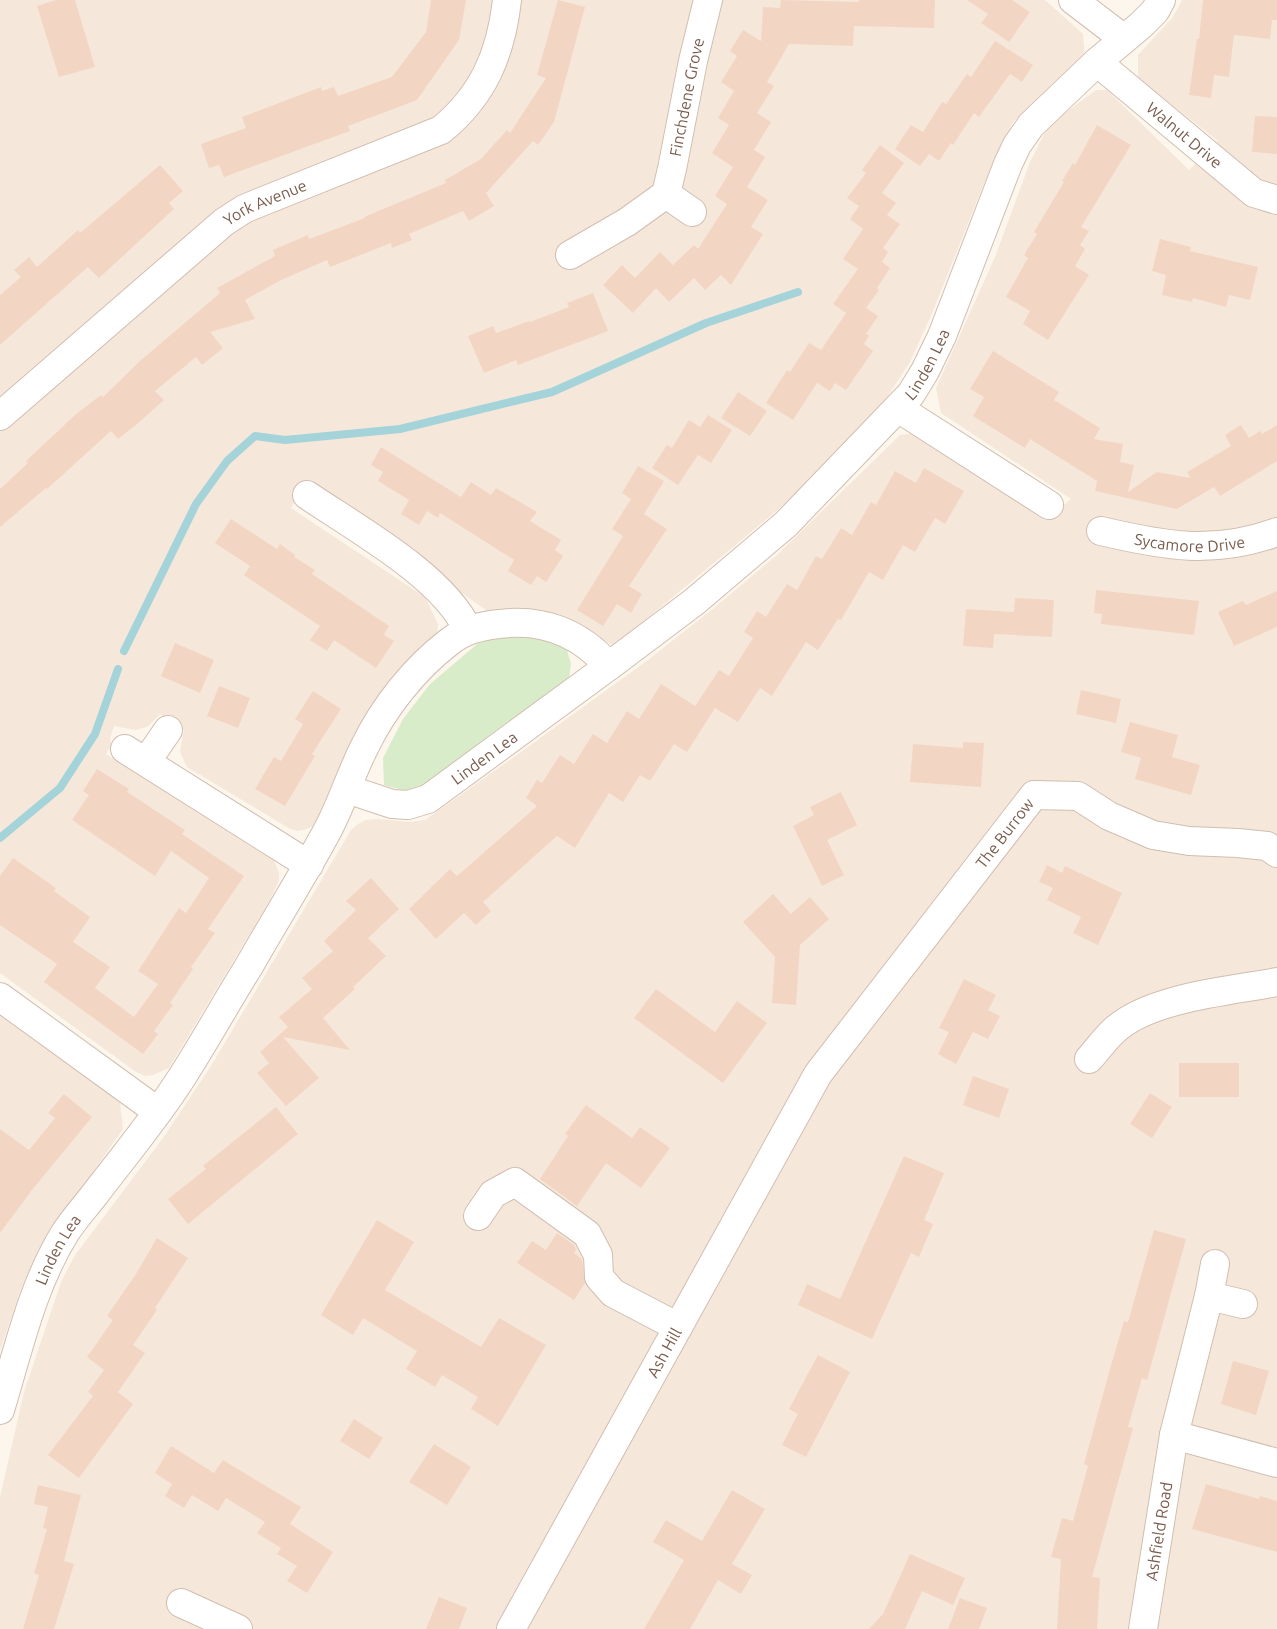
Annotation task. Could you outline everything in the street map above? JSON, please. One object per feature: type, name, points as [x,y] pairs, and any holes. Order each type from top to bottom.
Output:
[{"type":"street","name":"York Avenue","points":[[0,416],[224,222],[244,209],[441,130],[457,117],[472,99],[491,66],[507,0]]},
{"type":"street","name":"Finchdene Grove","points":[[666,194],[708,0]]},
{"type":"street","points":[[1073,0],[1124,39]]},
{"type":"street","name":"Linden Lea","points":[[347,789],[392,804],[408,806],[428,799],[694,602],[786,524],[898,408],[925,371],[942,336],[1008,164],[1017,145],[1031,125],[1155,11],[1161,0]]},
{"type":"street","name":"Walnut Drive","points":[[1097,62],[1254,193],[1277,200]]},
{"type":"street","points":[[570,255],[627,222],[666,194],[692,213]]},
{"type":"street","points":[[898,408],[1049,505]]},
{"type":"street","points":[[307,495],[431,581],[463,619],[468,630]]},
{"type":"street","name":"Sycamore Drive","points":[[1101,531],[1147,542],[1191,546],[1239,543],[1277,532]]},
{"type":"street","name":"Linden Lea","points":[[0,1410],[29,1315],[45,1274],[65,1233],[181,1079],[309,865],[327,832],[379,718],[430,658],[450,641],[468,630],[484,625],[512,622],[537,623],[561,630],[584,642],[609,666]]},
{"type":"street","points":[[168,730],[135,755],[309,865]]},
{"type":"street","name":"The Burrow","points":[[818,1074],[1034,795],[1078,796],[1109,816],[1153,835],[1189,841],[1267,846],[1277,853]]},
{"type":"street","points":[[1089,1059],[1116,1028],[1138,1013],[1163,1004],[1277,982]]},
{"type":"street","points":[[0,997],[157,1111]]},
{"type":"street","name":"Ash Hill","points":[[511,1629],[818,1074]]},
{"type":"street","points":[[478,1216],[493,1194],[515,1182],[587,1234],[598,1255],[599,1277],[613,1293],[678,1327]]},
{"type":"street","name":"Ashfield Road","points":[[1143,1629],[1174,1435],[1215,1264]]},
{"type":"street","points":[[1209,1296],[1243,1304]]},
{"type":"street","points":[[1174,1435],[1277,1462]]},
{"type":"street","points":[[181,1603],[237,1629]]},
{"type":"shaded area","points":[[0,0],[1045,0],[1083,34],[1085,58],[1013,122],[983,186],[931,316],[910,362],[888,396],[805,487],[614,646],[559,615],[522,611],[493,615],[306,484],[291,508],[425,597],[438,624],[437,639],[313,826],[307,829],[298,831],[290,829],[187,767],[180,752],[184,730],[160,714],[147,727],[135,730],[114,726],[110,739],[112,744],[106,754],[273,858],[279,873],[279,881],[269,902],[169,1068],[145,1076],[136,1072],[0,973]]},
{"type":"shaded area","points":[[1182,0],[1277,0],[1277,1629],[0,1629],[0,1497],[24,1392],[61,1282],[75,1255],[163,1138],[211,1066],[351,830],[366,820],[410,822],[425,820],[514,757],[648,660],[714,608],[777,555],[900,435],[915,433],[1046,519],[1071,499],[941,413],[936,388],[995,257],[1030,162],[1044,134],[1057,119],[1096,90],[1107,90],[1189,170],[1218,141],[1138,78],[1138,55],[1173,17]]},
{"type":"shaded area","points":[[0,1010],[120,1101],[123,1129],[38,1250],[19,1294],[0,1351]]},
{"type":"green space","points":[[515,634],[548,640],[567,650],[571,664],[569,679],[430,788],[409,792],[384,785],[383,758],[403,719],[430,684],[482,640]]},
{"type":"building","points":[[56,0],[75,0],[95,67],[59,77],[37,6]]},
{"type":"building","points":[[431,0],[466,0],[459,40],[417,100],[348,126],[350,131],[224,177],[219,165],[209,168],[201,144],[246,128],[242,117],[321,87],[322,91],[334,87],[338,96],[392,77],[426,32]]},
{"type":"building","points":[[558,0],[585,7],[554,122],[538,145],[533,141],[486,193],[494,206],[469,221],[463,211],[409,234],[412,240],[392,248],[391,243],[330,267],[327,260],[279,281],[245,300],[255,319],[210,332],[223,348],[202,365],[196,357],[155,391],[164,400],[137,424],[118,439],[111,431],[47,489],[0,527],[0,489],[75,415],[101,395],[103,397],[140,361],[220,293],[217,288],[275,256],[273,250],[308,235],[309,239],[365,218],[446,183],[445,180],[481,159],[507,130],[510,133],[546,78],[537,75]]},
{"type":"building","points":[[781,0],[859,2],[859,0],[935,0],[934,28],[854,26],[853,46],[789,44],[767,82],[774,86],[757,113],[771,122],[754,150],[765,157],[747,187],[768,200],[751,227],[763,234],[731,285],[721,275],[705,290],[694,278],[669,302],[656,288],[633,313],[603,285],[622,265],[635,278],[660,252],[673,265],[694,245],[698,249],[727,204],[715,196],[733,167],[712,153],[729,125],[718,118],[734,91],[721,82],[737,56],[730,51],[743,30],[761,41],[763,7],[780,8]]},
{"type":"building","points":[[967,0],[1012,0],[1030,12],[1009,42],[981,23],[988,14]]},
{"type":"building","points":[[1203,0],[1277,0],[1277,20],[1272,20],[1270,39],[1234,35],[1229,77],[1214,75],[1211,98],[1189,95]]},
{"type":"building","points":[[995,41],[1033,65],[1022,82],[1010,74],[979,117],[974,113],[953,145],[951,143],[939,161],[929,154],[920,166],[895,149],[911,125],[923,132],[942,102],[946,104],[967,74],[971,77]]},
{"type":"building","points":[[1255,116],[1277,117],[1277,154],[1252,152]]},
{"type":"building","points":[[1097,125],[1131,145],[1081,227],[1089,231],[1080,245],[1085,249],[1075,266],[1089,275],[1048,340],[1023,324],[1030,311],[1006,297],[1028,258],[1024,255],[1037,234],[1034,232]]},
{"type":"building","points":[[880,145],[904,163],[882,193],[896,203],[887,215],[900,224],[883,248],[888,252],[882,262],[890,268],[877,288],[879,290],[866,308],[878,316],[866,334],[869,336],[864,344],[873,351],[846,390],[835,383],[830,391],[817,383],[793,420],[766,403],[787,370],[790,372],[809,343],[821,350],[846,313],[833,304],[858,269],[843,259],[863,229],[850,219],[859,206],[847,198],[866,173],[862,170]]},
{"type":"building","points":[[160,165],[183,191],[169,203],[174,209],[99,278],[88,267],[0,345],[0,295],[21,277],[14,270],[29,257],[37,267],[78,230],[80,233]]},
{"type":"building","points":[[1160,239],[1191,247],[1190,251],[1258,267],[1250,300],[1229,295],[1226,307],[1193,298],[1192,302],[1162,295],[1166,275],[1152,271]]},
{"type":"building","points":[[593,293],[608,331],[518,365],[516,360],[484,373],[468,336],[493,326],[496,333],[530,322],[569,307],[567,303]]},
{"type":"building","points":[[993,351],[1059,392],[1054,400],[1100,428],[1094,439],[1123,444],[1120,462],[1134,465],[1128,492],[1157,472],[1190,478],[1187,472],[1231,446],[1225,435],[1241,425],[1249,438],[1260,431],[1262,434],[1277,425],[1277,461],[1220,496],[1214,487],[1177,509],[1095,491],[1097,481],[1030,439],[1025,448],[973,416],[984,397],[970,389]]},
{"type":"building","points":[[738,392],[767,411],[750,436],[721,418]]},
{"type":"building","points":[[708,415],[732,430],[711,463],[698,455],[678,485],[652,468],[667,445],[672,448],[689,420],[700,427]]},
{"type":"building","points":[[381,447],[461,497],[471,482],[491,495],[496,488],[537,512],[530,521],[561,540],[555,550],[563,556],[546,582],[537,576],[531,585],[508,571],[514,560],[440,513],[438,518],[427,511],[419,525],[401,514],[409,500],[378,481],[383,472],[371,465]]},
{"type":"building","points":[[638,466],[664,481],[644,514],[667,529],[629,586],[642,594],[631,613],[617,604],[603,626],[577,610],[623,536],[612,529],[631,499],[622,493]]},
{"type":"building","points":[[924,468],[964,491],[945,524],[935,518],[915,552],[903,545],[883,580],[869,572],[841,620],[838,619],[818,650],[806,642],[772,696],[760,688],[738,722],[715,708],[687,752],[674,744],[650,781],[640,775],[623,802],[609,793],[575,848],[557,836],[483,902],[491,911],[476,925],[464,913],[436,939],[409,909],[450,869],[457,876],[537,806],[526,798],[537,780],[542,783],[560,755],[574,764],[593,734],[607,743],[627,711],[639,719],[661,684],[695,706],[719,670],[729,676],[753,638],[744,632],[757,611],[766,617],[787,584],[797,590],[816,556],[822,559],[841,528],[852,535],[871,502],[876,505],[895,471],[916,483]]},
{"type":"building","points":[[231,519],[277,549],[280,544],[295,555],[294,557],[315,570],[312,574],[389,626],[384,635],[394,641],[376,668],[334,640],[327,651],[310,640],[320,626],[244,575],[250,566],[215,543]]},
{"type":"building","points":[[1096,590],[1199,601],[1194,635],[1101,624],[1102,614],[1094,613]]},
{"type":"building","points":[[1277,591],[1277,627],[1234,646],[1218,612],[1243,601],[1246,605]]},
{"type":"building","points":[[1015,598],[1054,600],[1052,637],[994,634],[993,648],[963,646],[966,609],[1014,612]]},
{"type":"building","points":[[175,643],[214,660],[200,693],[161,676]]},
{"type":"building","points":[[219,686],[250,698],[238,728],[207,716]]},
{"type":"building","points":[[1081,690],[1121,699],[1116,723],[1076,714]]},
{"type":"building","points":[[313,691],[341,709],[312,754],[315,756],[285,806],[255,789],[274,757],[281,761],[303,724],[295,719]]},
{"type":"building","points":[[1130,722],[1178,735],[1172,757],[1200,765],[1191,795],[1135,779],[1141,758],[1121,752]]},
{"type":"building","points":[[963,742],[984,743],[981,787],[910,782],[913,744],[963,748]]},
{"type":"building","points":[[97,769],[129,789],[127,792],[185,830],[182,834],[244,876],[208,929],[215,933],[191,967],[193,969],[170,1003],[173,1005],[154,1031],[158,1034],[143,1054],[44,982],[57,964],[0,925],[0,876],[13,858],[56,888],[54,891],[90,917],[73,942],[110,967],[95,988],[134,1017],[158,984],[138,971],[179,908],[186,913],[209,878],[171,851],[155,876],[72,820],[89,795],[83,791]]},
{"type":"building","points":[[841,792],[857,825],[827,840],[844,875],[822,886],[793,826],[814,815],[810,807]]},
{"type":"building","points":[[1047,865],[1062,873],[1065,866],[1122,893],[1098,945],[1073,933],[1081,917],[1047,900],[1053,888],[1039,882]]},
{"type":"building","points":[[371,878],[399,909],[368,938],[386,956],[323,1018],[350,1050],[283,1037],[319,1078],[286,1106],[257,1073],[269,1063],[260,1052],[288,1027],[279,1017],[312,989],[302,978],[333,951],[324,941],[356,910],[346,901]]},
{"type":"building","points":[[773,894],[791,914],[810,897],[829,919],[800,945],[796,1005],[772,1003],[775,957],[743,922]]},
{"type":"building","points":[[964,979],[996,995],[988,1010],[1000,1016],[988,1039],[973,1032],[956,1064],[938,1054],[949,1032],[939,1028]]},
{"type":"building","points":[[656,989],[715,1032],[737,1001],[767,1023],[723,1083],[634,1018]]},
{"type":"building","points":[[1179,1063],[1239,1063],[1239,1097],[1179,1097]]},
{"type":"building","points":[[973,1076],[1009,1089],[999,1118],[963,1105]]},
{"type":"building","points":[[1150,1093],[1172,1107],[1152,1138],[1130,1124]]},
{"type":"building","points":[[64,1094],[92,1117],[0,1233],[0,1129],[29,1150],[55,1118],[48,1113]]},
{"type":"building","points":[[586,1105],[632,1138],[640,1127],[670,1148],[641,1188],[606,1163],[577,1206],[540,1179],[568,1136],[565,1134]]},
{"type":"building","points":[[276,1107],[298,1134],[188,1224],[168,1199],[206,1169],[203,1166]]},
{"type":"building","points":[[904,1156],[944,1173],[924,1220],[933,1224],[919,1257],[911,1253],[872,1339],[798,1305],[807,1284],[840,1299]]},
{"type":"building","points":[[377,1220],[414,1242],[385,1290],[481,1347],[499,1318],[546,1345],[498,1426],[471,1409],[478,1397],[442,1375],[435,1387],[406,1369],[417,1351],[363,1318],[353,1335],[321,1315]]},
{"type":"building","points":[[1154,1230],[1186,1239],[1147,1380],[1142,1378],[1128,1427],[1133,1428],[1092,1577],[1100,1578],[1097,1629],[1057,1629],[1061,1559],[1051,1557],[1062,1518],[1073,1521],[1088,1466],[1084,1464],[1110,1369],[1124,1321],[1128,1322]]},
{"type":"building","points":[[557,1233],[574,1245],[576,1250],[574,1253],[582,1259],[585,1283],[574,1300],[517,1263],[532,1241],[546,1250]]},
{"type":"building","points":[[157,1238],[188,1258],[133,1345],[145,1353],[118,1392],[133,1404],[79,1478],[48,1455],[93,1396],[88,1392],[104,1370],[87,1357],[113,1320],[107,1316]]},
{"type":"building","points":[[818,1355],[850,1372],[806,1457],[782,1445],[798,1414],[789,1409]]},
{"type":"building","points":[[1233,1361],[1269,1371],[1256,1415],[1221,1404]]},
{"type":"building","points":[[354,1419],[383,1438],[369,1459],[340,1441]]},
{"type":"building","points":[[434,1444],[471,1467],[447,1505],[409,1482]]},
{"type":"building","points":[[171,1446],[214,1473],[223,1460],[301,1507],[290,1524],[333,1552],[307,1593],[287,1581],[297,1566],[277,1554],[281,1548],[257,1533],[265,1522],[226,1498],[218,1511],[192,1495],[184,1508],[165,1496],[172,1484],[155,1473]]},
{"type":"building","points":[[1206,1484],[1259,1499],[1260,1496],[1277,1501],[1277,1552],[1192,1529]]},
{"type":"building","points":[[38,1485],[81,1495],[64,1561],[74,1564],[54,1629],[23,1629],[39,1575],[34,1573],[47,1529],[43,1528],[48,1507],[34,1504]]},
{"type":"building","points":[[732,1490],[765,1509],[732,1564],[752,1575],[741,1594],[718,1580],[690,1629],[644,1629],[684,1560],[653,1542],[666,1520],[702,1541]]},
{"type":"building","points":[[910,1554],[965,1578],[953,1605],[922,1591],[905,1629],[869,1629],[883,1614]]},
{"type":"building","points":[[439,1597],[467,1608],[459,1629],[426,1629]]},
{"type":"building","points":[[960,1598],[987,1608],[979,1629],[948,1629]]},
{"type":"waterway","points":[[124,651],[196,504],[227,461],[255,436],[285,440],[400,429],[552,392],[706,323],[798,292]]},
{"type":"waterway","points":[[0,838],[60,788],[95,734],[118,669]]}]
